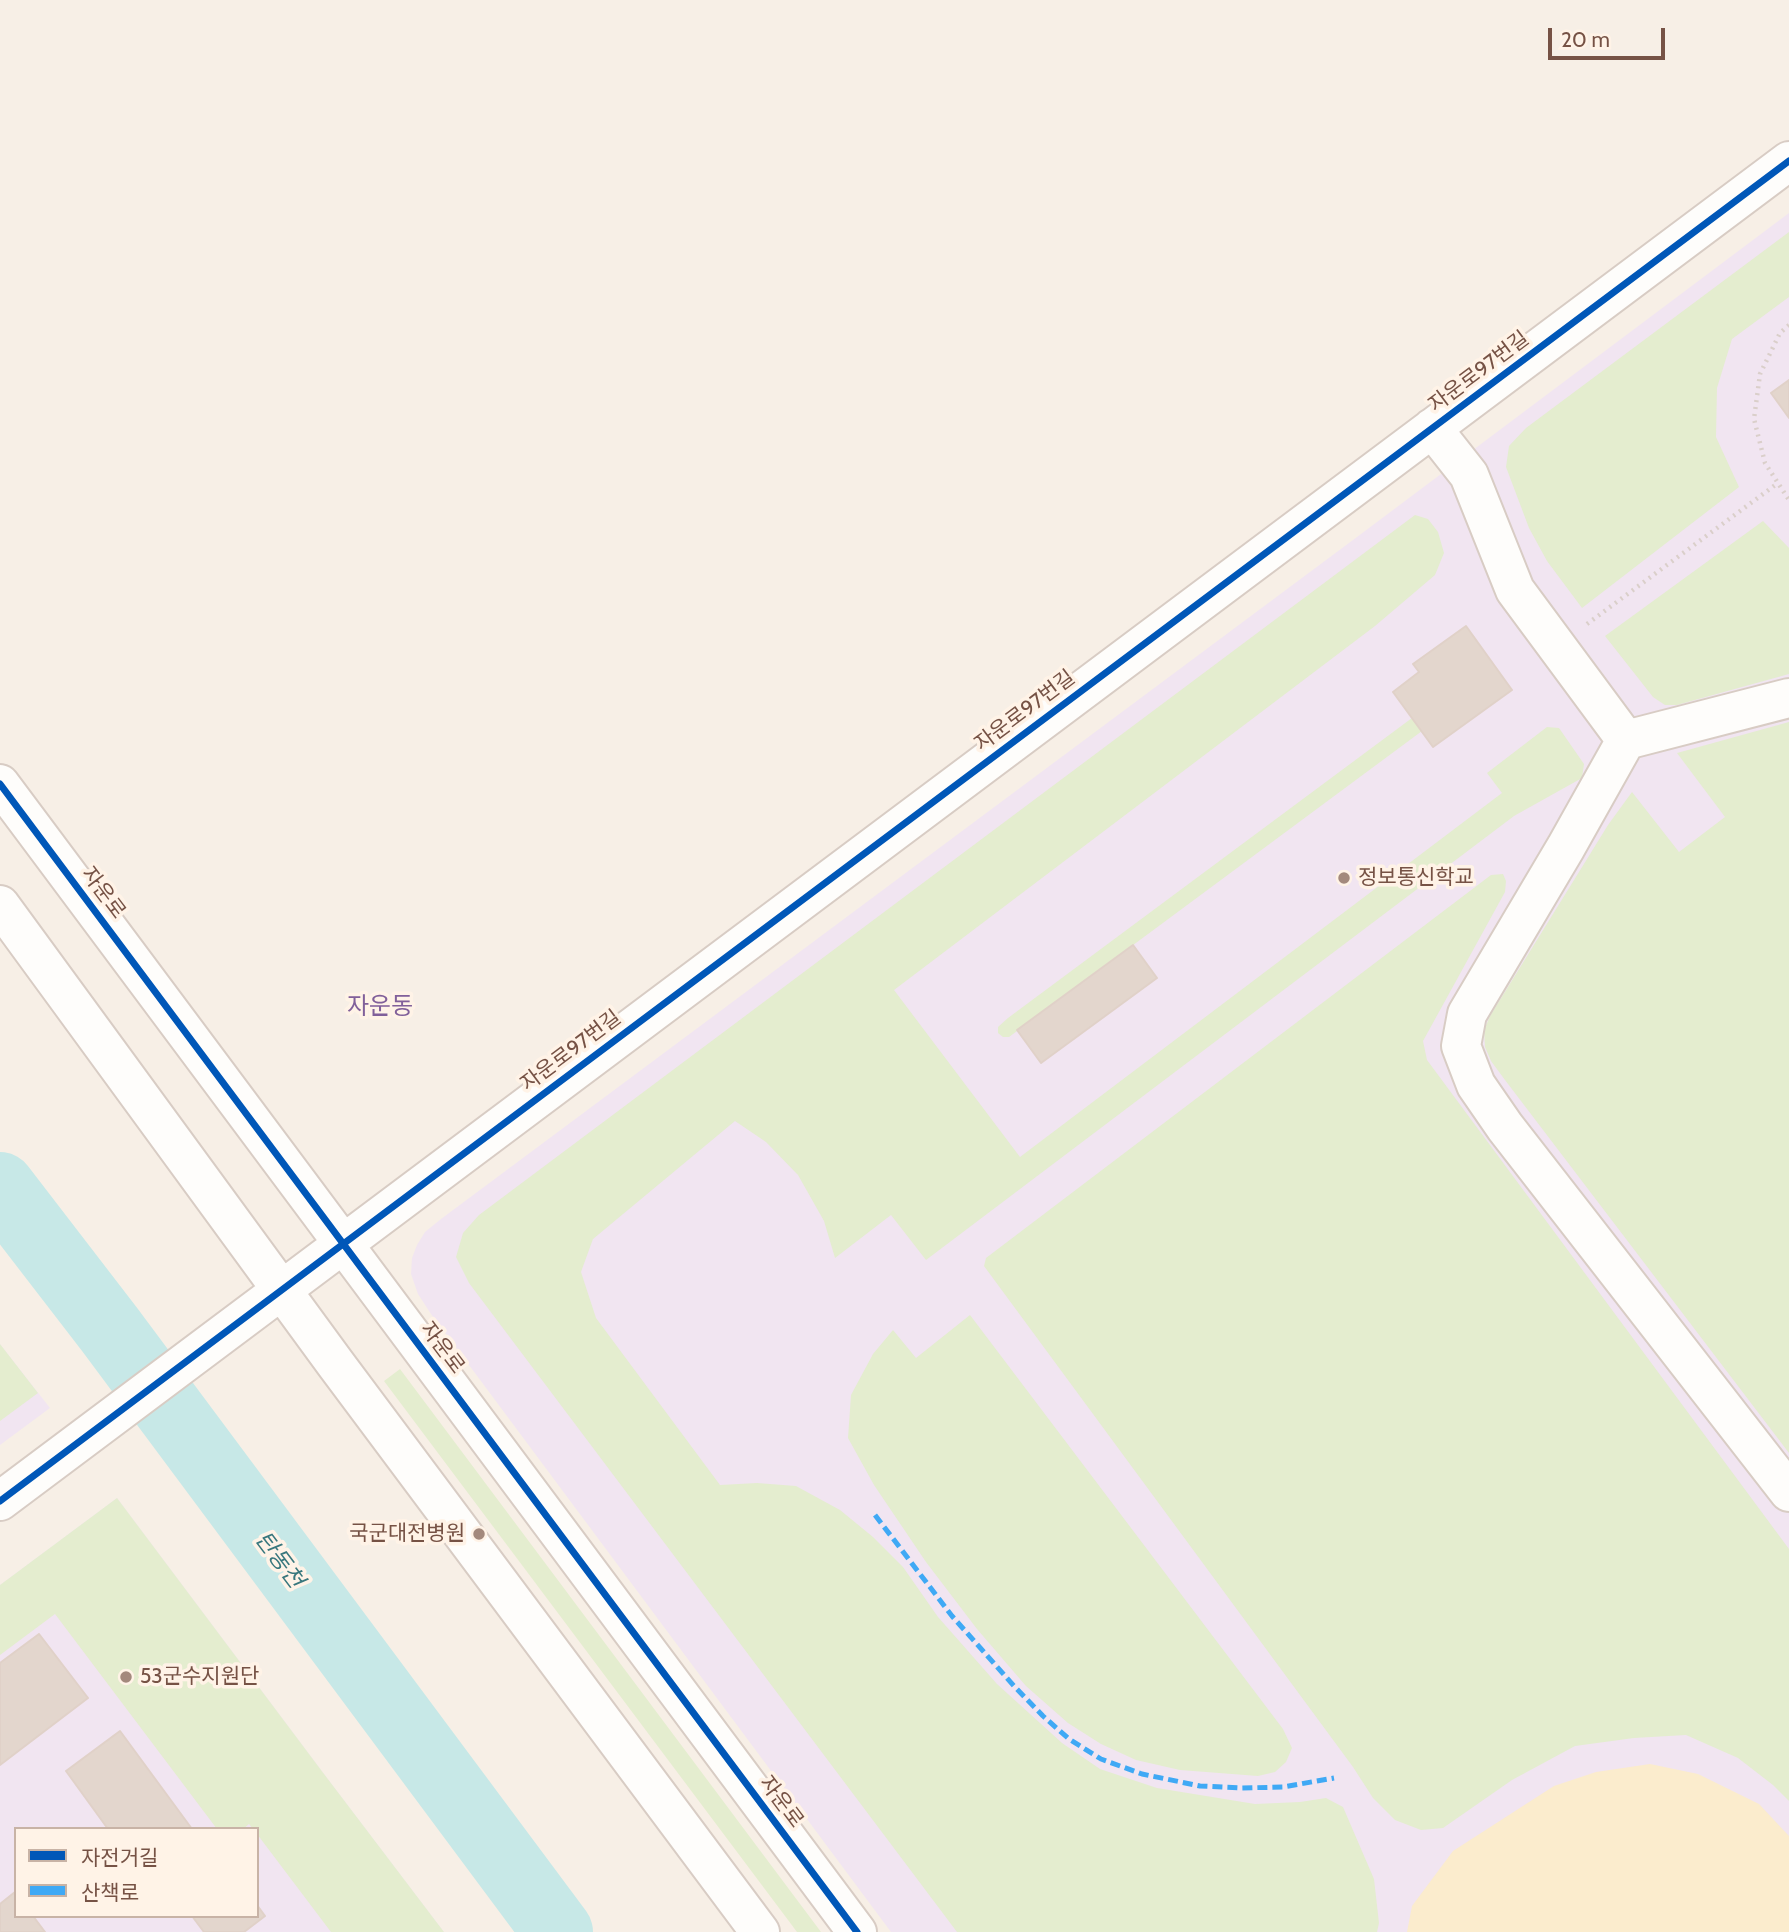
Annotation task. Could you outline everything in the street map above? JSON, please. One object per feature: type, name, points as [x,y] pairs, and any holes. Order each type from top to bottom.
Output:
[{"type":"street","name":"자운로97번길","points":[[0,1501],[1789,161]]},
{"type":"street","points":[[1432,428],[1469,475],[1515,590],[1626,740]]},
{"type":"street","points":[[1789,698],[1626,740],[1467,1014],[1461,1046],[1476,1085],[1505,1127],[1789,1492]]},
{"type":"street","name":"자운로","points":[[0,784],[857,1932]]},
{"type":"street","points":[[0,905],[281,1289],[760,1932]]},
{"type":"path","points":[[1789,325],[1780,333],[1760,374],[1754,419],[1765,463],[1789,500]]},
{"type":"path","points":[[1557,646],[1778,483]]},
{"type":"shaded area","name":"정보통신학교","points":[[1789,213],[1789,1932],[891,1932],[431,1314],[418,1294],[411,1274],[412,1258],[417,1245],[425,1232],[441,1219]]},
{"type":"shaded area","points":[[0,1344],[50,1408],[0,1445]]},
{"type":"shaded area","name":"53군수지원단","points":[[117,1498],[444,1932],[0,1932],[0,1585]]},
{"type":"green space","points":[[1789,232],[1789,297],[1732,339],[1717,388],[1716,437],[1739,487],[1582,608],[1547,561],[1529,528],[1506,467],[1509,446],[1526,428]]},
{"type":"green space","points":[[1415,515],[1428,519],[1438,532],[1444,553],[1435,575],[1375,626],[894,990],[1020,1157],[1502,793],[1487,773],[1547,727],[1559,728],[1584,764],[1582,778],[1514,816],[926,1260],[891,1215],[835,1258],[824,1221],[798,1175],[766,1142],[735,1121],[593,1239],[581,1272],[596,1318],[720,1485],[757,1483],[796,1486],[840,1510],[873,1537],[903,1567],[938,1617],[997,1684],[1062,1743],[1100,1769],[1157,1788],[1255,1804],[1326,1798],[1343,1807],[1374,1879],[1379,1923],[1377,1932],[957,1932],[469,1283],[456,1257],[463,1233],[479,1215]]},
{"type":"green space","points":[[1763,521],[1789,548],[1789,674],[1677,705],[1665,705],[1653,697],[1605,636]]},
{"type":"green space","points":[[1412,718],[1422,731],[1009,1037],[998,1033],[998,1027],[1008,1018]]},
{"type":"green space","points":[[1789,722],[1789,1453],[1491,1061],[1485,1047],[1484,1030],[1490,1016],[1608,825],[1632,792],[1679,852],[1725,817],[1677,753]]},
{"type":"green space","points":[[1503,874],[1506,881],[1505,892],[1423,1041],[1427,1060],[1789,1549],[1789,1801],[1738,1758],[1686,1735],[1634,1738],[1575,1746],[1512,1780],[1443,1828],[1421,1830],[1395,1820],[1373,1798],[1353,1767],[984,1266],[986,1258],[1491,875]]},
{"type":"green space","points":[[970,1315],[1283,1729],[1292,1748],[1286,1762],[1275,1772],[1258,1776],[1180,1770],[1136,1760],[1101,1744],[1068,1723],[1026,1686],[977,1629],[926,1562],[874,1485],[848,1438],[851,1395],[873,1354],[893,1330],[916,1358]]},
{"type":"green space","points":[[0,1344],[38,1393],[0,1421]]},
{"type":"green space","points":[[400,1369],[821,1932],[797,1932],[384,1381]]},
{"type":"green space","name":"53군수지원단","points":[[117,1498],[444,1932],[331,1932],[259,1837],[259,1827],[251,1827],[249,1824],[245,1827],[215,1827],[55,1614],[0,1655],[0,1585]]},
{"type":"sand","points":[[1650,1764],[1698,1774],[1759,1804],[1789,1836],[1789,1932],[1407,1932],[1412,1906],[1453,1851],[1554,1786],[1596,1772]]},
{"type":"building","points":[[1789,380],[1789,418],[1771,393]]},
{"type":"building","points":[[1466,626],[1512,690],[1433,747],[1393,692],[1419,672],[1413,664]]},
{"type":"building","points":[[1133,945],[1157,978],[1041,1063],[1017,1030]]},
{"type":"building","points":[[39,1634],[88,1698],[0,1765],[0,1663]]},
{"type":"building","points":[[120,1731],[191,1827],[107,1827],[66,1771]]},
{"type":"building","points":[[14,1893],[14,1918],[34,1918],[45,1932],[0,1932],[0,1904]]},
{"type":"building","points":[[259,1908],[265,1916],[244,1932],[204,1932],[194,1918],[259,1918]]},
{"type":"waterway","name":"탄동천","points":[[0,1187],[110,1330],[558,1932]]},
{"type":"marked path","points":[[875,1515],[952,1616],[1014,1686],[1069,1739],[1101,1759],[1142,1774],[1200,1786],[1283,1787],[1334,1778]]},
{"type":"cycle path","points":[[0,1501],[1789,161]]},
{"type":"cycle path","points":[[0,784],[857,1932]]},
{"type":"place","name":"정보통신학교","points":[[1344,878]]},
{"type":"place","name":"국군대전병원","points":[[479,1534]]},
{"type":"place","name":"53군수지원단","points":[[126,1677]]},
{"type":"district","name":"자운동","points":[[380,1007]]}]
